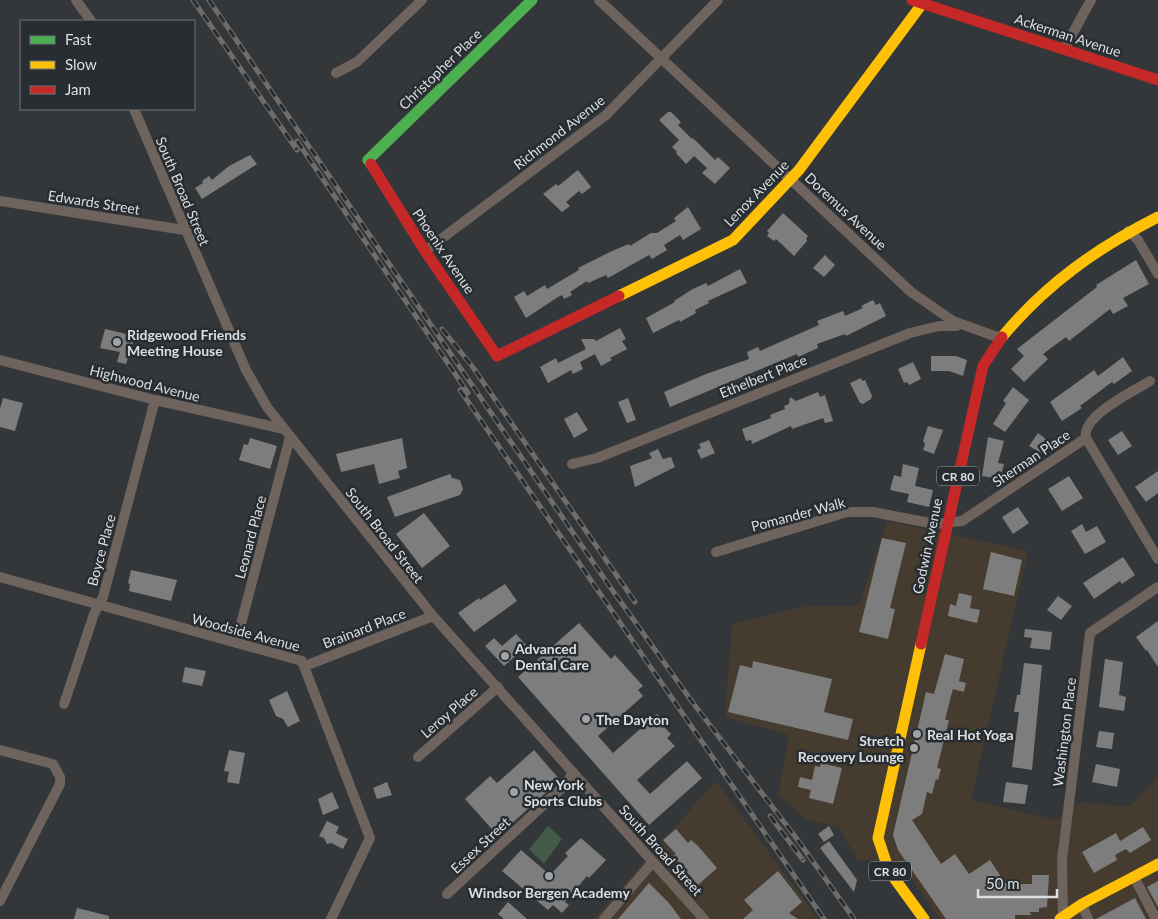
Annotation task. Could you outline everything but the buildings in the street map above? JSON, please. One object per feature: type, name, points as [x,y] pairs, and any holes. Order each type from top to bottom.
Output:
[{"type":"street","points":[[76,0],[90,20]]},
{"type":"street","points":[[336,73],[357,62],[422,0]]},
{"type":"street","name":"Christopher Place","points":[[368,160],[532,0]]},
{"type":"street","name":"Doremus Avenue","points":[[599,0],[917,297],[941,315],[1000,338]]},
{"type":"street","name":"Richmond Avenue","points":[[425,251],[606,115],[718,0]]},
{"type":"street","points":[[1064,49],[1091,0]]},
{"type":"street","name":"Ackerman Avenue","points":[[917,2],[1158,80]]},
{"type":"street","name":"Lenox Avenue","points":[[497,356],[732,240],[791,178],[917,2]]},
{"type":"street","name":"South Broad Street","points":[[134,110],[184,230],[246,370],[267,407],[433,616],[704,919]]},
{"type":"street","name":"Phoenix Avenue","points":[[368,160],[425,251],[497,356]]},
{"type":"street","name":"Edwards Street","points":[[0,201],[184,230]]},
{"type":"street","name":"Godwin Avenue","points":[[924,919],[893,876],[881,854],[878,838],[981,372],[990,350],[1000,338],[1071,266],[1128,231],[1158,217]]},
{"type":"street","points":[[1128,231],[1138,240],[1158,274]]},
{"type":"street","name":"Ethelbert Place","points":[[572,464],[597,458],[910,333],[939,326],[967,326]]},
{"type":"street","name":"Highwood Avenue","points":[[0,360],[287,433]]},
{"type":"street","points":[[1086,438],[1085,433],[1090,422],[1111,405],[1150,381]]},
{"type":"street","name":"Boyce Place","points":[[64,704],[94,614],[99,605],[155,400]]},
{"type":"street","name":"Leonard Place","points":[[236,643],[287,433]]},
{"type":"street","name":"Sherman Place","points":[[947,524],[962,521],[1086,438],[1158,559]]},
{"type":"street","name":"Pomander Walk","points":[[716,552],[848,512],[873,512],[927,523],[947,524]]},
{"type":"street","name":"Woodside Avenue","points":[[0,577],[302,661],[306,666],[370,838],[331,919]]},
{"type":"street","name":"Washington Place","points":[[1061,918],[1062,860],[1090,633],[1158,587]]},
{"type":"street","name":"Brainard Place","points":[[306,666],[433,616]]},
{"type":"street","name":"Leroy Place","points":[[418,757],[498,687]]},
{"type":"street","points":[[0,750],[53,764],[60,776],[60,784],[0,902]]},
{"type":"street","name":"Essex Street","points":[[447,894],[566,784],[573,772]]},
{"type":"street","points":[[604,919],[652,863]]},
{"type":"street","points":[[1061,918],[1082,904],[1158,864]]},
{"type":"street","points":[[1134,877],[1156,919]]},
{"type":"street","points":[[1082,904],[1088,919]]},
{"type":"shaded area","points":[[887,521],[1028,551],[971,800],[1057,820],[1081,802],[1129,807],[1158,777],[1158,919],[940,919],[899,861],[858,860],[838,827],[805,819],[778,794],[789,735],[725,717],[732,624],[802,607],[859,605]]},
{"type":"shaded area","points":[[716,781],[818,919],[593,919]]},
{"type":"green space","points":[[548,826],[562,839],[544,864],[529,849]]},
{"type":"railway","points":[[193,0],[297,150]]},
{"type":"railway","points":[[209,0],[608,584],[693,703],[797,839],[854,919]]},
{"type":"railway","points":[[297,141],[468,393]]},
{"type":"railway","points":[[442,329],[472,366],[635,602]]},
{"type":"railway","points":[[460,390],[824,919]]},
{"type":"railway","points":[[770,816],[803,860]]},
{"type":"traffic: fast","points":[[371,164],[368,160],[532,0]]},
{"type":"traffic: slow","points":[[619,296],[733,240],[799,170],[922,4]]},
{"type":"traffic: slow","points":[[1002,337],[1036,300],[1074,269],[1114,241],[1158,217]]},
{"type":"traffic: slow","points":[[921,644],[878,838],[889,871],[924,919]]},
{"type":"traffic: slow","points":[[1060,919],[1082,904],[1158,864]]},
{"type":"traffic: jam","points":[[912,0],[1158,80]]},
{"type":"traffic: jam","points":[[371,164],[425,251],[497,356],[619,296]]},
{"type":"traffic: jam","points":[[921,644],[983,366],[1002,337]]},
{"type":"place","name":"Ridgewood Friends Meeting House","points":[[117,342]]},
{"type":"place","name":"Advanced Dental Care","points":[[505,656]]},
{"type":"place","name":"The Dayton","points":[[586,719]]},
{"type":"place","name":"Real Hot Yoga","points":[[917,734]]},
{"type":"place","name":"Stretch Recovery Lounge","points":[[914,748]]},
{"type":"place","name":"New York Sports Clubs","points":[[514,792]]},
{"type":"place","name":"Windsor Bergen Academy","points":[[549,876]]}]
